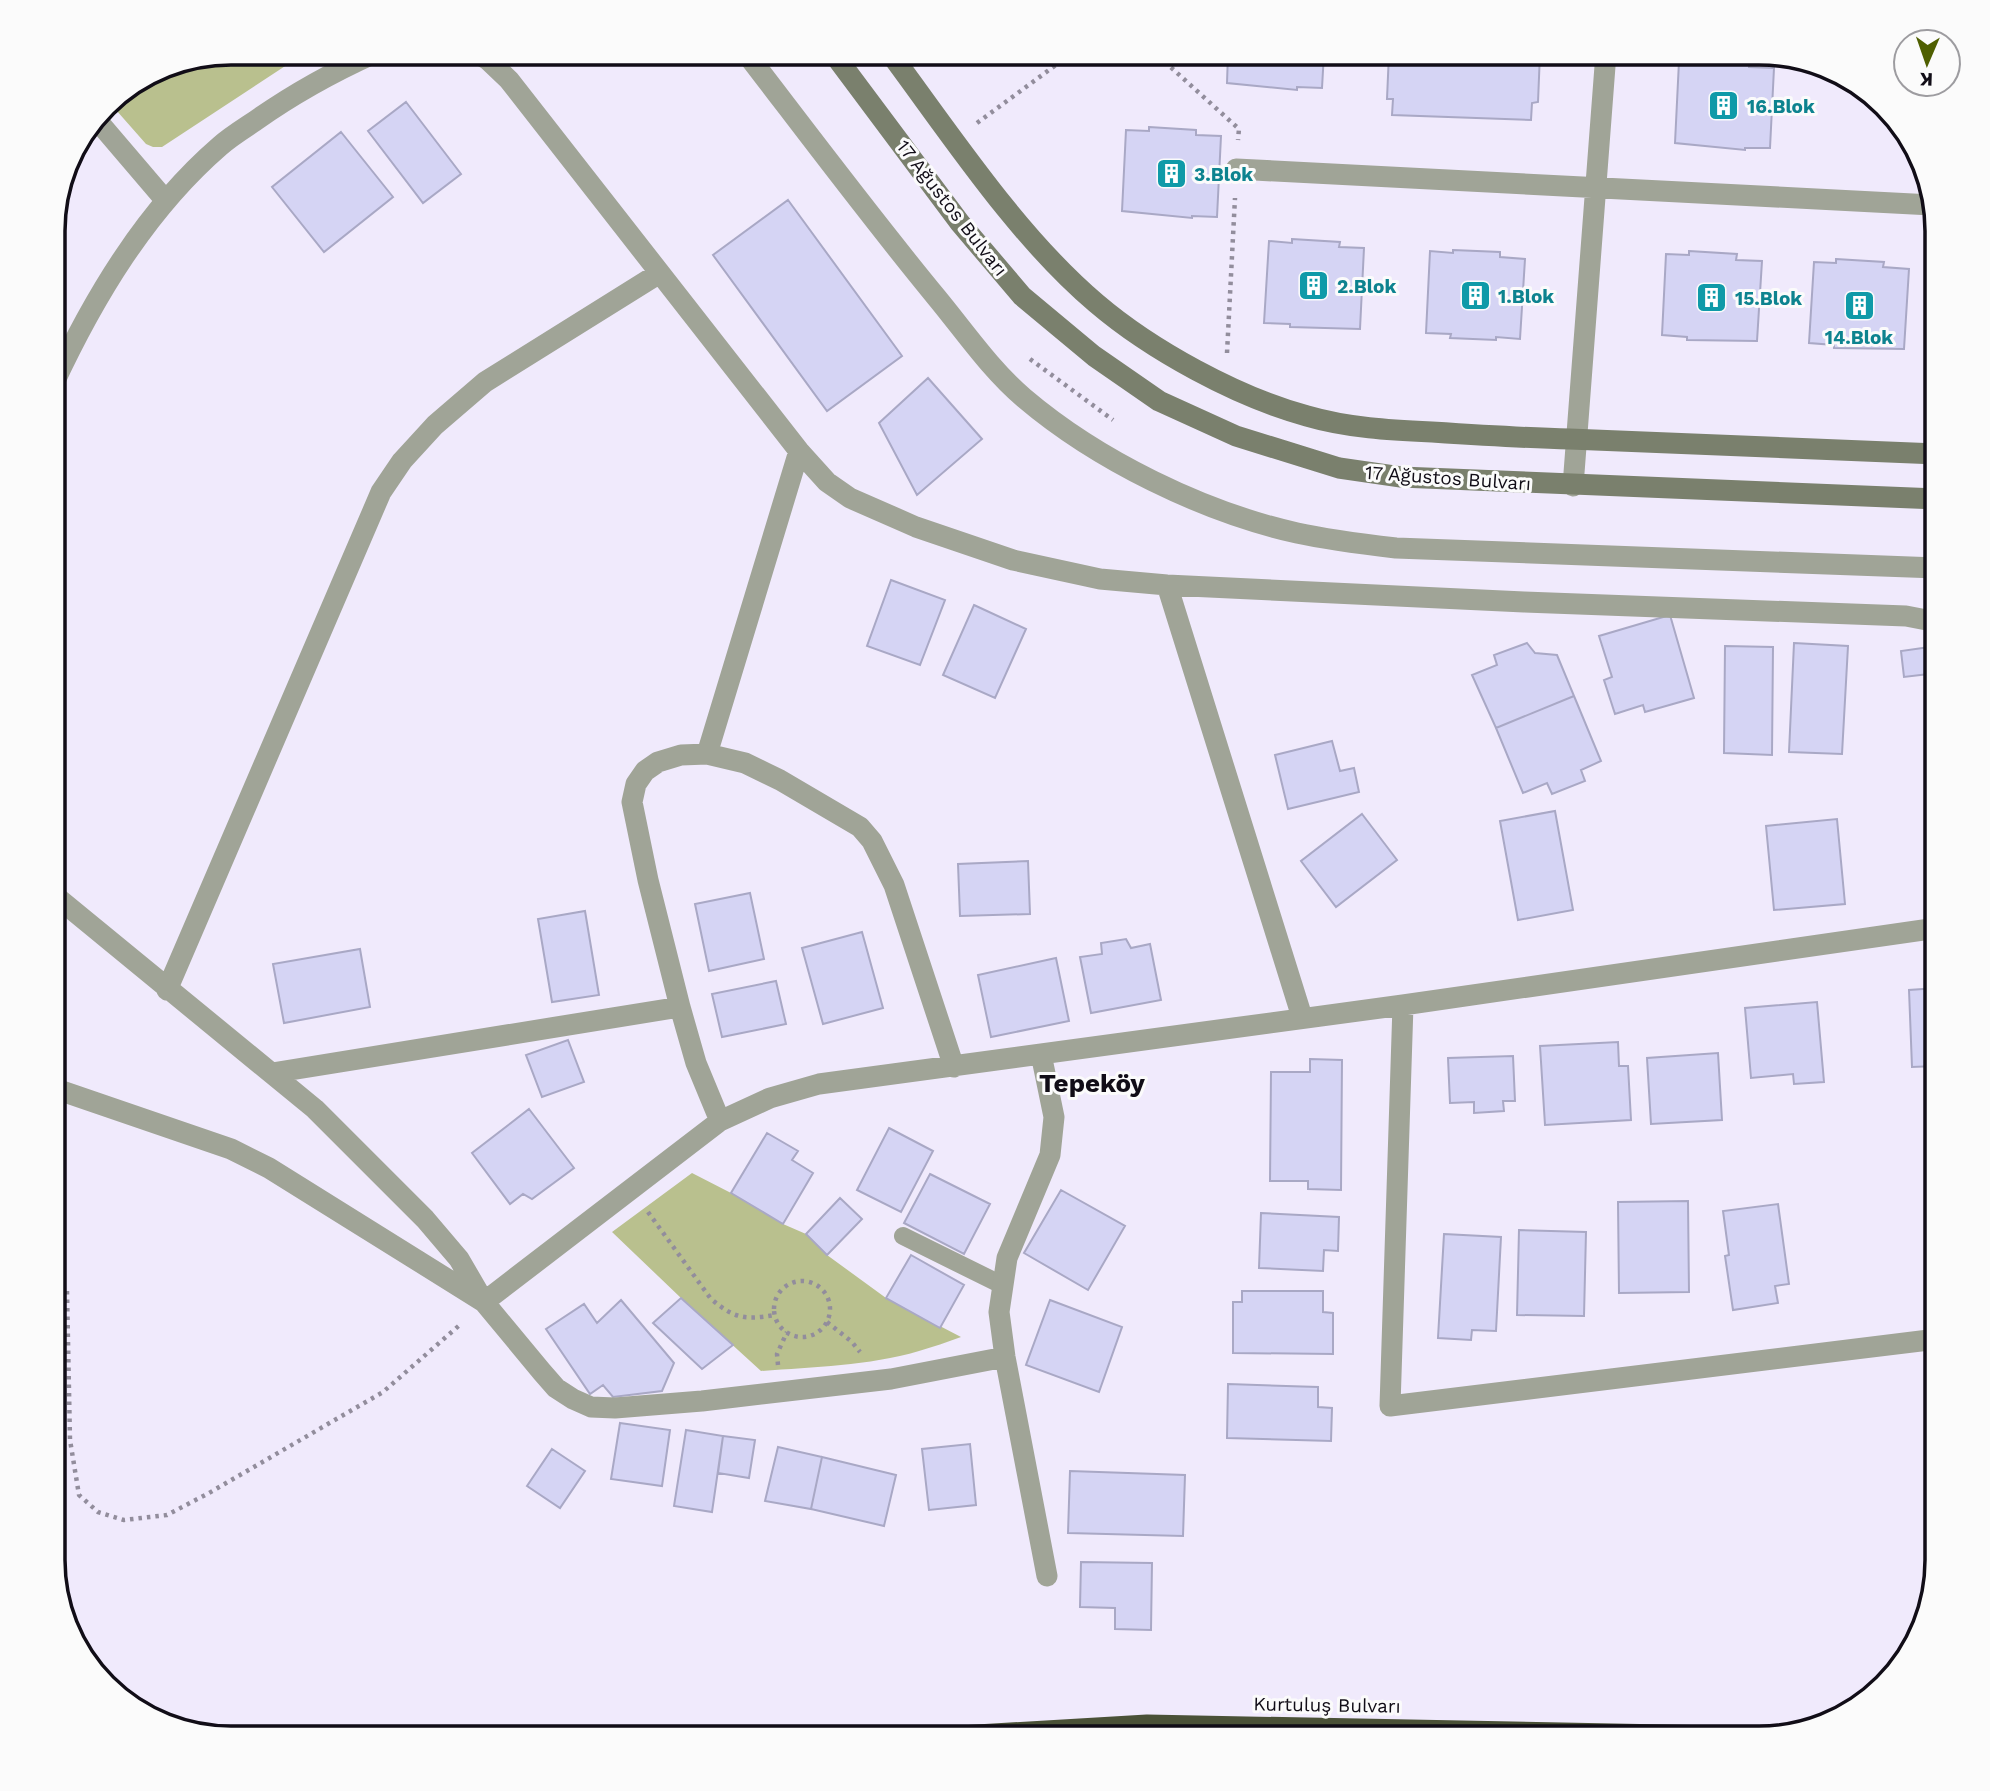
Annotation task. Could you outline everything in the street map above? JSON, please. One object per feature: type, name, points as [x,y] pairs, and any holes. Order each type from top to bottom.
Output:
[{"type":"highway","name":"Kurtuluş Bulvarı","points":[[1130,1726],[1199,1726]]},
{"type":"main road","name":"17 Ağustos Bulvarı","points":[[843,65],[960,223],[1022,296],[1058,329],[1102,363],[1159,401],[1236,436],[1339,468],[1401,477],[1925,499]]},
{"type":"main road","points":[[900,65],[980,174],[1063,272],[1096,303],[1133,332],[1175,359],[1260,399],[1305,416],[1348,426],[1577,440],[1925,454]]},
{"type":"street","points":[[65,362],[94,303],[132,244],[166,201],[220,145],[278,105],[347,65]]},
{"type":"street","points":[[494,65],[509,79],[658,274],[799,451],[827,482],[850,498],[958,543],[1057,571],[1100,579],[1167,585],[1906,616],[1925,620]]},
{"type":"street","points":[[756,65],[878,228],[1014,388],[1091,447],[1142,475],[1187,495],[1295,533],[1396,548],[1925,568]]},
{"type":"street","points":[[1573,486],[1605,65]]},
{"type":"street","points":[[102,126],[166,201]]},
{"type":"street","points":[[1236,169],[1923,205]]},
{"type":"street","points":[[167,990],[381,492],[402,461],[435,425],[485,382],[658,274]]},
{"type":"street","points":[[706,754],[799,451]]},
{"type":"street","points":[[1167,585],[1302,1017]]},
{"type":"street","points":[[720,1121],[696,1063],[680,1007],[632,802],[636,784],[645,771],[658,762],[681,755],[706,754],[745,763],[780,780],[860,827],[872,841],[894,885],[954,1067]]},
{"type":"street","points":[[65,904],[315,1109],[425,1219],[459,1259],[484,1301],[556,1388],[573,1399],[591,1407],[615,1408],[702,1401],[873,1381],[1005,1357]]},
{"type":"street","points":[[484,1301],[720,1121],[770,1098],[819,1084],[1403,1005],[1925,930]]},
{"type":"street","points":[[1403,1005],[1390,1406],[1925,1340]]},
{"type":"street","points":[[272,1073],[680,1007]]},
{"type":"street","points":[[1041,1054],[1054,1117],[1050,1155],[1007,1258],[999,1312],[1005,1357],[1047,1576]]},
{"type":"street","points":[[65,1091],[231,1149],[269,1168],[484,1301]]},
{"type":"lane","points":[[903,1236],[1002,1285]]},
{"type":"path","points":[[976,124],[1056,65]]},
{"type":"path","points":[[1167,65],[1239,129],[1226,358]]},
{"type":"path","points":[[631,1189],[711,1299],[736,1317],[775,1315]]},
{"type":"path","points":[[803,1281],[821,1287],[830,1303],[827,1322],[822,1330],[814,1335],[795,1337],[780,1326],[775,1315],[775,1300],[779,1292],[793,1282],[803,1281]]},
{"type":"path","points":[[67,1291],[70,1440],[79,1495],[98,1512],[124,1520],[167,1515],[383,1392],[434,1350],[484,1301]]},
{"type":"path","points":[[827,1322],[860,1352],[873,1381]]},
{"type":"green space","points":[[220,65],[287,65],[162,147],[146,144],[116,111],[148,87],[198,68]]},
{"type":"green space","points":[[692,1173],[806,1234],[827,1255],[886,1298],[961,1337],[880,1360],[761,1371],[612,1232]]},
{"type":"building","points":[[1228,65],[1323,65],[1322,88],[1297,87],[1297,90],[1227,83]]},
{"type":"building","points":[[1388,65],[1540,65],[1538,102],[1532,103],[1531,120],[1392,115],[1393,99],[1387,99]]},
{"type":"building","name":"16.Blok","points":[[1679,65],[1749,65],[1774,68],[1770,148],[1745,150],[1675,143]]},
{"type":"building","points":[[406,102],[461,174],[423,203],[368,131]]},
{"type":"building","name":"3.Blok","points":[[1149,127],[1196,130],[1196,135],[1221,136],[1217,217],[1192,218],[1122,211],[1126,130],[1149,131]]},
{"type":"building","points":[[341,132],[393,197],[324,252],[272,187]]},
{"type":"building","points":[[788,200],[902,356],[827,411],[713,255]]},
{"type":"building","name":"2.Blok","points":[[1292,239],[1340,242],[1339,247],[1364,248],[1360,329],[1290,327],[1290,324],[1264,323],[1269,241],[1292,243]]},
{"type":"building","name":"1.Blok","points":[[1453,250],[1500,252],[1500,257],[1525,259],[1520,339],[1450,338],[1451,334],[1426,333],[1430,251],[1453,253]]},
{"type":"building","name":"15.Blok","points":[[1689,251],[1737,254],[1736,260],[1762,261],[1757,341],[1687,340],[1687,337],[1662,335],[1666,254],[1689,255]]},
{"type":"building","name":"14.Blok","points":[[1836,259],[1884,262],[1883,267],[1909,269],[1904,349],[1834,348],[1834,345],[1809,343],[1814,262],[1836,263]]},
{"type":"building","points":[[928,378],[982,439],[917,495],[879,423]]},
{"type":"building","points":[[891,580],[945,600],[920,665],[867,646]]},
{"type":"building","points":[[974,605],[1026,629],[995,698],[943,675]]},
{"type":"building","points":[[1670,615],[1694,698],[1645,712],[1643,705],[1615,714],[1604,680],[1612,677],[1599,636]]},
{"type":"building","points":[[1527,643],[1535,653],[1557,655],[1574,696],[1496,728],[1472,675],[1497,665],[1494,655]]},
{"type":"building","points":[[1794,643],[1848,646],[1842,754],[1789,752]]},
{"type":"building","points":[[1725,646],[1773,647],[1772,755],[1724,753]]},
{"type":"building","points":[[1925,648],[1925,674],[1904,677],[1901,651]]},
{"type":"building","points":[[1574,696],[1601,761],[1581,770],[1585,781],[1552,794],[1547,783],[1523,793],[1496,728]]},
{"type":"building","points":[[1332,741],[1340,771],[1354,768],[1359,792],[1288,809],[1275,755]]},
{"type":"building","points":[[1555,811],[1573,910],[1518,920],[1500,821]]},
{"type":"building","points":[[1362,814],[1397,860],[1336,907],[1301,861]]},
{"type":"building","points":[[1837,819],[1845,904],[1774,910],[1766,826]]},
{"type":"building","points":[[1028,861],[1030,914],[960,916],[958,864]]},
{"type":"building","points":[[750,893],[764,959],[709,971],[695,904]]},
{"type":"building","points":[[585,911],[599,995],[552,1002],[538,919]]},
{"type":"building","points":[[862,932],[883,1008],[823,1024],[802,948]]},
{"type":"building","points":[[1126,939],[1131,948],[1150,944],[1161,1000],[1091,1013],[1080,957],[1102,954],[1101,943]]},
{"type":"building","points":[[360,949],[370,1007],[284,1023],[273,964]]},
{"type":"building","points":[[1056,958],[1069,1021],[991,1037],[978,975]]},
{"type":"building","points":[[776,981],[786,1024],[722,1037],[712,994]]},
{"type":"building","points":[[1925,989],[1925,1066],[1912,1067],[1909,990]]},
{"type":"building","points":[[1817,1002],[1824,1082],[1794,1084],[1793,1074],[1751,1078],[1745,1008]]},
{"type":"building","points":[[568,1040],[584,1082],[542,1097],[526,1055]]},
{"type":"building","points":[[1618,1042],[1619,1066],[1628,1066],[1631,1120],[1545,1125],[1540,1046]]},
{"type":"building","points":[[1718,1053],[1722,1120],[1651,1124],[1647,1058]]},
{"type":"building","points":[[1513,1056],[1515,1101],[1503,1101],[1504,1111],[1474,1113],[1474,1102],[1450,1103],[1448,1058]]},
{"type":"building","points":[[1310,1059],[1342,1060],[1341,1190],[1308,1189],[1308,1181],[1270,1181],[1271,1072],[1310,1072]]},
{"type":"building","points":[[529,1109],[574,1168],[532,1199],[523,1194],[510,1204],[472,1153]]},
{"type":"building","points":[[889,1128],[933,1151],[901,1212],[857,1190]]},
{"type":"building","points":[[767,1133],[798,1151],[792,1160],[813,1173],[783,1224],[731,1193]]},
{"type":"building","points":[[930,1174],[990,1204],[964,1254],[904,1223]]},
{"type":"building","points":[[1061,1190],[1125,1226],[1088,1290],[1024,1253]]},
{"type":"building","points":[[840,1198],[862,1219],[827,1255],[806,1234]]},
{"type":"building","points":[[1688,1201],[1689,1292],[1619,1293],[1618,1202]]},
{"type":"building","points":[[1778,1204],[1789,1284],[1775,1286],[1778,1303],[1733,1310],[1725,1256],[1729,1255],[1723,1211]]},
{"type":"building","points":[[1261,1213],[1339,1217],[1338,1251],[1324,1250],[1323,1271],[1259,1268]]},
{"type":"building","points":[[1519,1230],[1586,1232],[1584,1316],[1517,1315]]},
{"type":"building","points":[[1444,1234],[1501,1237],[1496,1331],[1472,1330],[1471,1340],[1438,1338]]},
{"type":"building","points":[[911,1255],[964,1285],[940,1328],[886,1298]]},
{"type":"building","points":[[1242,1291],[1323,1291],[1323,1312],[1333,1313],[1333,1354],[1233,1353],[1233,1302],[1242,1302]]},
{"type":"building","points":[[681,1298],[733,1345],[702,1369],[653,1323]]},
{"type":"building","points":[[621,1300],[674,1363],[662,1391],[613,1397],[603,1385],[590,1394],[546,1329],[584,1304],[597,1323]]},
{"type":"building","points":[[1050,1300],[1122,1327],[1099,1392],[1026,1365]]},
{"type":"building","points":[[1228,1384],[1318,1387],[1318,1407],[1332,1408],[1331,1441],[1227,1438]]},
{"type":"building","points":[[620,1423],[670,1430],[662,1486],[611,1479]]},
{"type":"building","points":[[686,1430],[723,1436],[712,1512],[674,1506]]},
{"type":"building","points":[[723,1436],[755,1440],[749,1478],[718,1473]]},
{"type":"building","points":[[970,1444],[976,1505],[929,1510],[922,1449]]},
{"type":"building","points":[[778,1447],[822,1457],[811,1509],[765,1501]]},
{"type":"building","points":[[552,1449],[585,1471],[560,1508],[527,1486]]},
{"type":"building","points":[[822,1457],[896,1475],[884,1526],[811,1509]]},
{"type":"building","points":[[1070,1471],[1185,1475],[1183,1536],[1068,1533]]},
{"type":"building","points":[[1081,1562],[1152,1563],[1151,1630],[1115,1629],[1115,1608],[1080,1607]]},
{"type":"place","name":"16.Blok","points":[[1724,106]]},
{"type":"place","name":"3.Blok","points":[[1171,174]]},
{"type":"place","name":"2.Blok","points":[[1314,286]]},
{"type":"place","name":"1.Blok","points":[[1475,296]]},
{"type":"place","name":"15.Blok","points":[[1712,298]]},
{"type":"place","name":"14.Blok","points":[[1859,306]]},
{"type":"district","name":"Tepeköy","points":[[1092,1083]]}]
